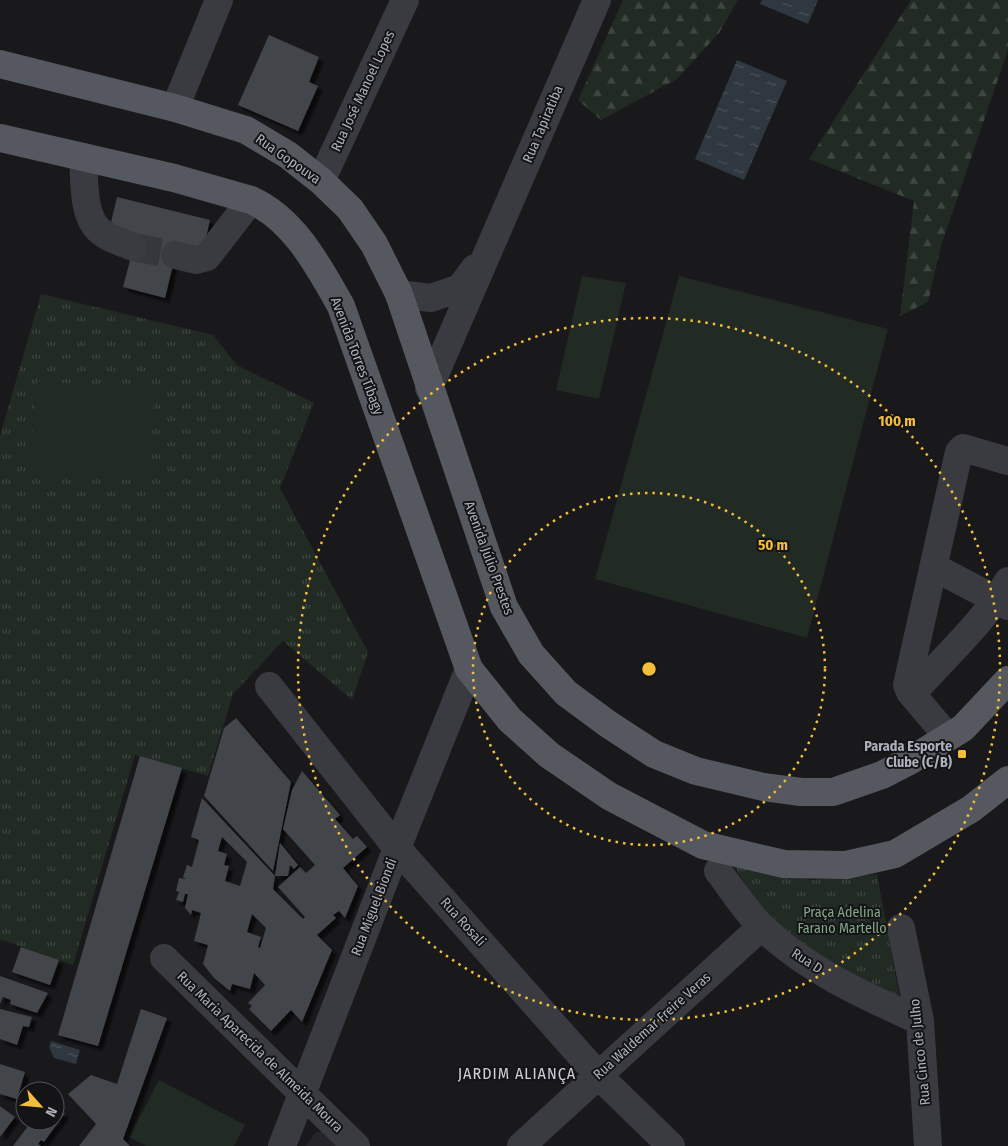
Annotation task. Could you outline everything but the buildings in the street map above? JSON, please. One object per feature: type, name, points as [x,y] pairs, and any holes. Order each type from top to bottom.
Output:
[{"type":"main road","name":"Rua Gopouva","points":[[0,64],[176,108],[246,130],[288,156],[321,181],[350,209],[374,244],[399,294],[429,388]]},
{"type":"main road","name":"Avenida Torres Tibagy","points":[[0,138],[174,178],[250,200],[260,204],[283,222],[315,259],[341,306],[469,670]]},
{"type":"main road","name":"Avenida Júlio Prestes","points":[[429,388],[504,607],[531,654],[566,693],[608,724],[654,754],[696,771],[763,787],[802,792],[833,792],[858,785],[911,760],[963,728],[1008,680]]},
{"type":"main road","points":[[469,670],[510,720],[549,755],[609,796],[703,845],[784,864],[846,865],[895,854],[971,809],[1008,780]]},
{"type":"street","points":[[176,108],[219,0]]},
{"type":"street","name":"Rua José Manoel Lopes","points":[[321,181],[405,0]]},
{"type":"street","name":"Rua Tapiratiba","points":[[429,388],[597,0]]},
{"type":"street","points":[[83,157],[87,207],[91,218],[102,234],[133,247]]},
{"type":"street","points":[[175,255],[196,260],[207,257],[250,200]]},
{"type":"street","name":"Rua Tapiratiba","points":[[399,294],[431,298],[460,288],[490,248]]},
{"type":"street","points":[[948,737],[910,692],[907,685],[960,452],[963,448],[1008,461]]},
{"type":"street","points":[[910,692],[920,685],[1005,595],[934,567]]},
{"type":"street","name":"Rua Miguel Biondi","points":[[282,1146],[397,848],[469,670]]},
{"type":"street","name":"Rua Rosali","points":[[269,686],[397,848],[598,1075],[671,1146]]},
{"type":"street","name":"Rua D","points":[[718,871],[761,927],[812,966],[872,999],[920,1021]]},
{"type":"street","name":"Rua Waldemar Freire Veras","points":[[521,1146],[761,927]]},
{"type":"street","name":"Rua Cinco de Julho","points":[[901,928],[920,1021],[928,1146]]},
{"type":"street","name":"Rua Maria Aparecida de Almeida Moura","points":[[164,958],[303,1092],[356,1146]]},
{"type":"shaded area","points":[[327,1131],[342,1146],[306,1146],[316,1132]]},
{"type":"green space","points":[[623,0],[738,0],[719,33],[677,79],[601,120],[578,100]]},
{"type":"green space","points":[[911,0],[1008,0],[1008,50],[941,246],[928,302],[900,316],[914,201],[809,159]]},
{"type":"green space","points":[[582,276],[626,283],[599,399],[556,390]]},
{"type":"green space","points":[[679,276],[888,329],[807,638],[595,579]]},
{"type":"green space","points":[[41,294],[213,335],[237,365],[314,403],[280,488],[368,652],[352,700],[283,641],[233,694],[208,776],[135,755],[73,965],[0,939],[0,436]]},
{"type":"green space","points":[[37,381],[155,390],[147,481],[29,472]]},
{"type":"green space","name":"Praça Adelina Farano Martello","points":[[727,856],[811,880],[877,874],[901,1005],[774,928]]},
{"type":"green space","points":[[159,1080],[245,1125],[234,1146],[146,1146],[129,1137]]},
{"type":"water","points":[[762,0],[818,0],[808,24],[760,4]]},
{"type":"water","points":[[737,60],[787,81],[744,180],[695,159]]},
{"type":"water","points":[[51,1041],[80,1050],[76,1064],[54,1058],[49,1047]]},
{"type":"tunnel","points":[[133,247],[175,255]]},
{"type":"place","name":"Parada Esporte Clube (C/B)","points":[[962,754]]},
{"type":"district","name":"JARDIM ALIANÇA","points":[[517,1073]]}]
